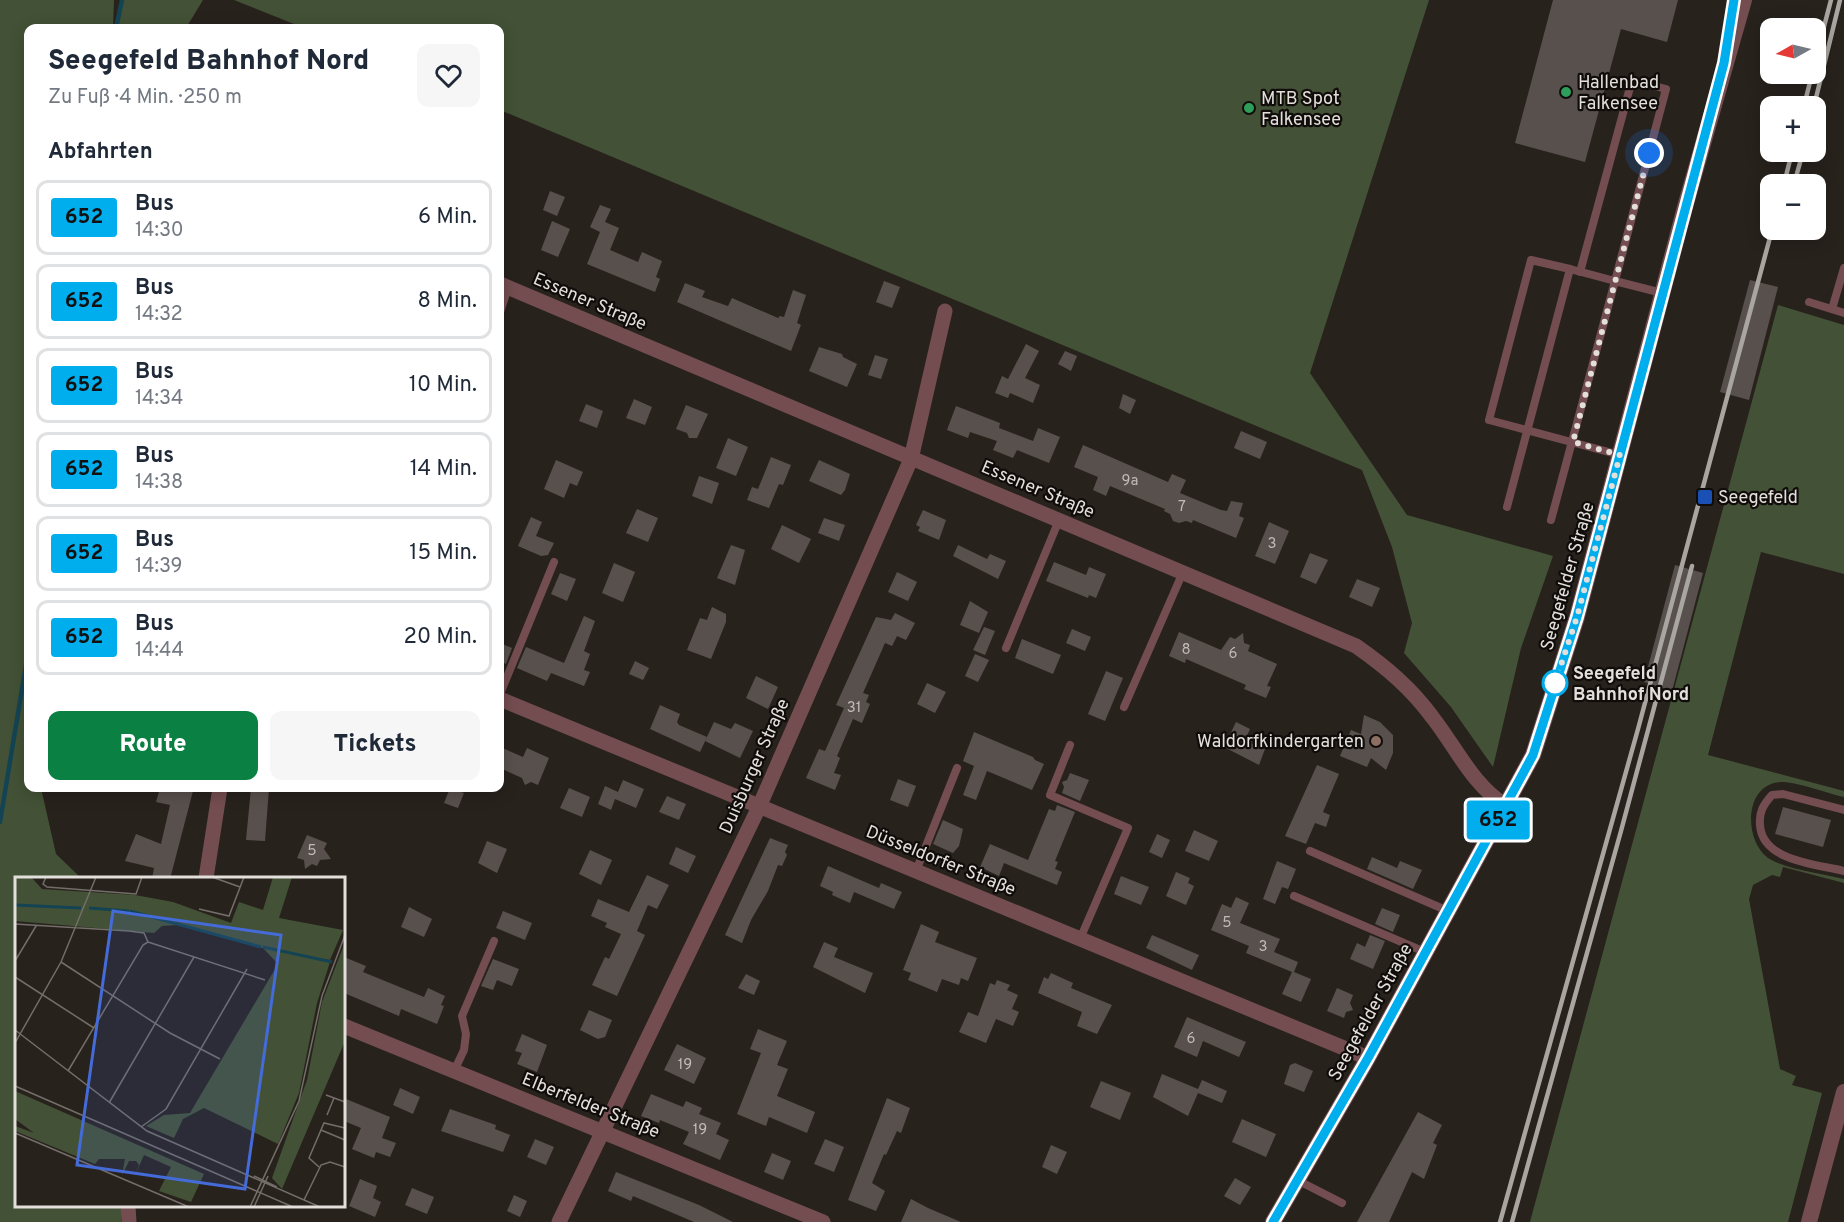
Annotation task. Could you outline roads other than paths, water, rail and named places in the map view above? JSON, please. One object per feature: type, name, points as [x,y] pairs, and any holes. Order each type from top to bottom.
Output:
[{"type":"street","name":"Seegefelder Straße","points":[[1724,63],[1734,0]]},
{"type":"street","name":"Seegefelder Straße","points":[[1273,1222],[1368,1058],[1533,755],[1577,617],[1724,63],[1744,0]]},
{"type":"street","name":"Essener Straße","points":[[504,286],[890,447],[911,459],[1060,519],[1356,646],[1393,672],[1435,719],[1468,770],[1491,796],[1506,806]]},
{"type":"street","name":"Duisburger Straße","points":[[559,1222],[759,807],[911,459],[945,311]]},
{"type":"street","name":"Düsseldorfer Straße","points":[[504,701],[1368,1058]]},
{"type":"street","points":[[206,877],[219,792]]},
{"type":"street","name":"Elberfelder Straße","points":[[345,1026],[823,1222]]},
{"type":"street","points":[[1809,1222],[1844,1092]]},
{"type":"street","points":[[128,1207],[129,1222]]},
{"type":"lane","points":[[1551,520],[1666,89],[1632,80],[1580,272]]},
{"type":"lane","points":[[1620,455],[1489,420],[1531,260],[1663,294]]},
{"type":"lane","points":[[1832,309],[1844,268]]},
{"type":"lane","points":[[1507,507],[1570,269]]},
{"type":"lane","points":[[1809,302],[1844,313]]},
{"type":"lane","points":[[1006,648],[1060,519]]},
{"type":"lane","points":[[504,684],[554,562]]},
{"type":"lane","points":[[1124,707],[1183,572]]},
{"type":"lane","points":[[1070,745],[1050,795],[1128,828],[1080,939]]},
{"type":"lane","points":[[916,871],[957,768]]},
{"type":"lane","points":[[1844,810],[1783,794],[1772,795],[1759,816],[1760,832],[1771,848],[1782,855],[1844,871]]},
{"type":"lane","points":[[1310,851],[1448,911]]},
{"type":"lane","points":[[1294,896],[1425,952]]},
{"type":"lane","points":[[454,1071],[464,1050],[465,1034],[462,1016],[494,941]]},
{"type":"lane","points":[[1297,1180],[1342,1203]]},
{"type":"waterway","points":[[117,24],[122,0]]},
{"type":"waterway","points":[[0,822],[24,677]]},
{"type":"railway","points":[[1826,19],[1831,0]]},
{"type":"railway","points":[[1816,96],[1840,0]]},
{"type":"railway","points":[[1806,96],[1810,84]]},
{"type":"railway","points":[[1786,174],[1790,162]]},
{"type":"railway","points":[[1797,174],[1800,162]]},
{"type":"railway","points":[[1500,1222],[1638,729],[1769,240]]},
{"type":"railway","points":[[1512,1222],[1692,566]]},
{"type":"place","name":"Hallenbad Falkensee","points":[[1566,92]]},
{"type":"place","name":"MTB Spot Falkensee","points":[[1249,108]]},
{"type":"place","name":"Seegefeld","points":[[1705,497]]},
{"type":"place","name":"Seegefeld Bahnhof Nord","points":[[1555,683]]},
{"type":"place","name":"Waldorfkindergarten","points":[[1376,741]]}]
